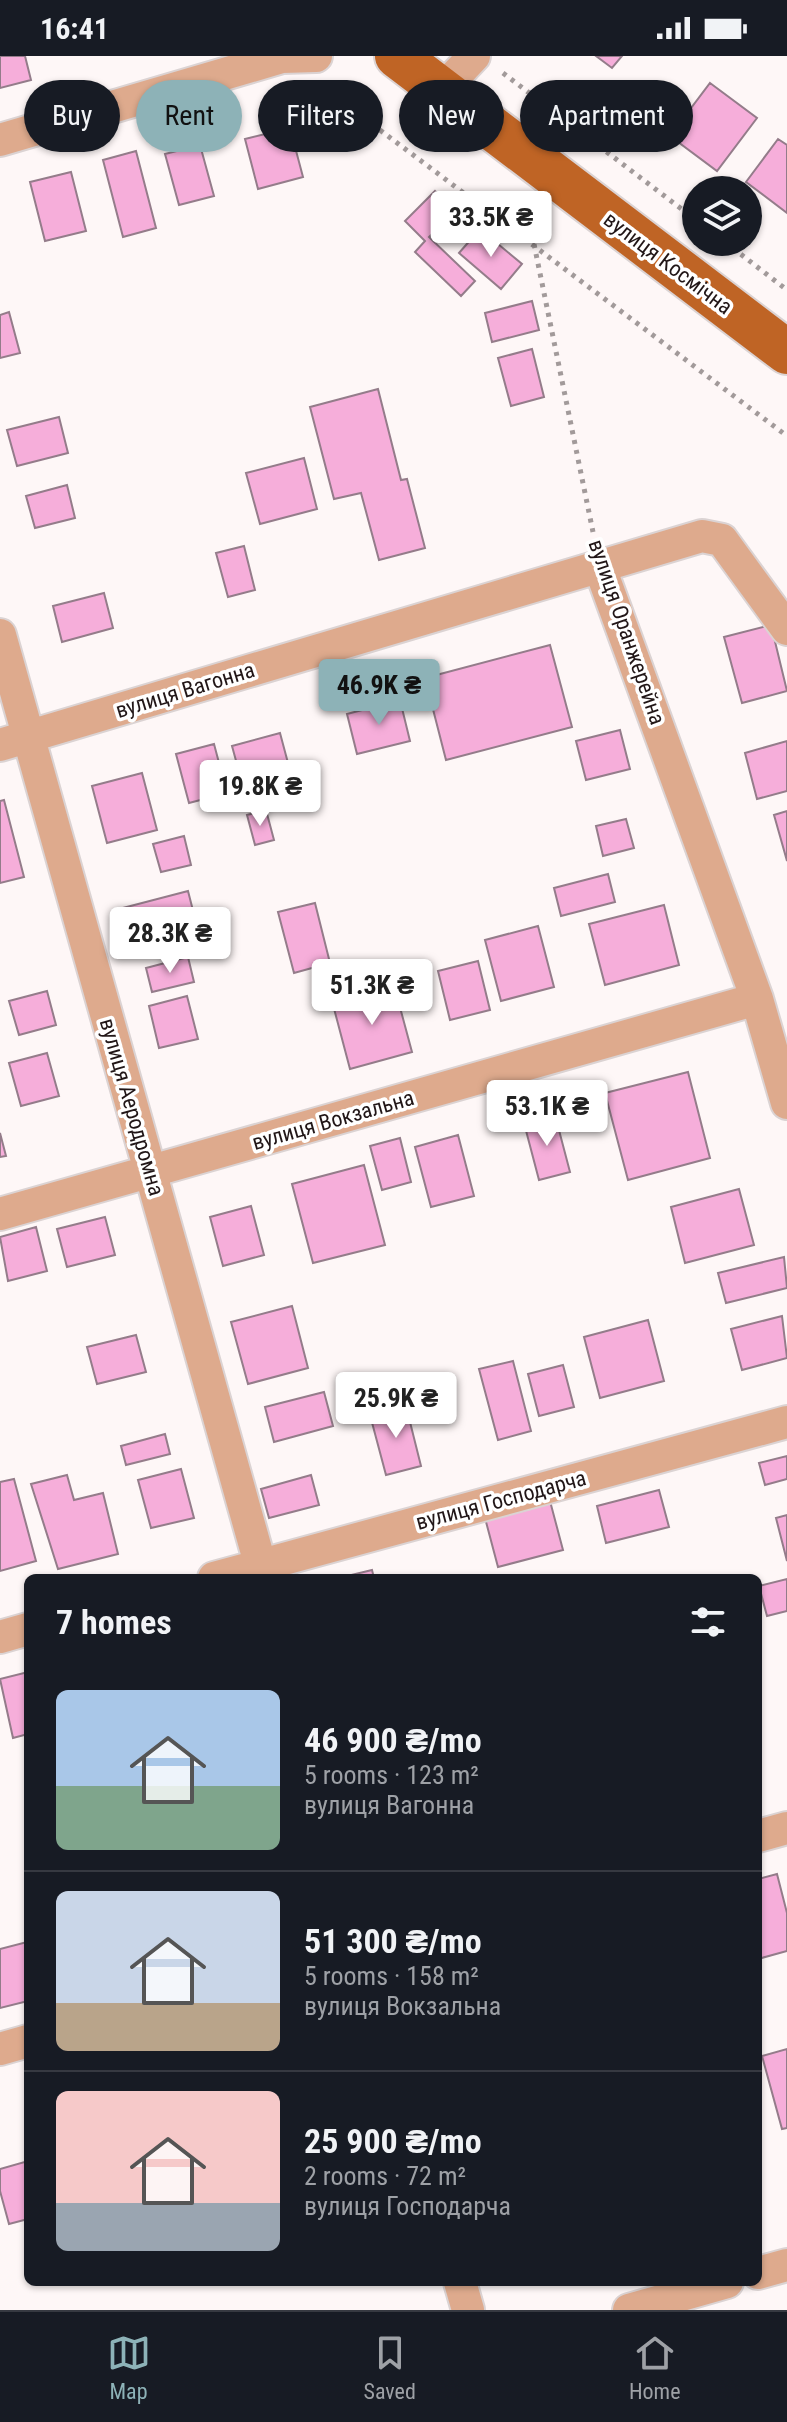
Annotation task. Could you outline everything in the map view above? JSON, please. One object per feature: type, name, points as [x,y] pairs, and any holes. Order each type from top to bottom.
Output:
[{"type":"main road","name":"вулиця Космічна","points":[[397,56],[426,80]]},
{"type":"main road","name":"вулиця Космічна","points":[[504,140],[787,352]]},
{"type":"street","points":[[0,140],[282,57],[316,56]]},
{"type":"street","points":[[457,80],[484,61]]},
{"type":"street","name":"вулиця Вагонна","points":[[14,741],[702,536],[722,540],[787,629]]},
{"type":"street","name":"вулиця Оранжерейна","points":[[599,565],[757,999],[787,1103]]},
{"type":"street","name":"вулиця Аеродромна","points":[[0,635],[14,741],[150,1172],[262,1572]]},
{"type":"street","name":"вулиця Вокзальна","points":[[0,1214],[757,999]]},
{"type":"street","name":"вулиця Господарча","points":[[262,1572],[787,1422]]},
{"type":"street","points":[[0,1637],[24,1630]]},
{"type":"street","points":[[762,1835],[787,1828]]},
{"type":"street","points":[[0,2049],[24,2042]]},
{"type":"street","points":[[762,2272],[787,2265]]},
{"type":"street","points":[[461,2286],[468,2310]]},
{"type":"street","points":[[629,2310],[713,2286]]},
{"type":"path","points":[[282,57],[787,436]]},
{"type":"path","points":[[484,61],[682,210]]},
{"type":"path","name":"вулиця Оранжерейна","points":[[514,148],[599,565]]},
{"type":"path","points":[[743,256],[787,290]]},
{"type":"building","points":[[0,56],[25,56],[31,80],[0,88]]},
{"type":"building","points":[[596,56],[622,56],[612,68]]},
{"type":"building","points":[[710,83],[757,118],[717,171],[691,152],[693,106]]},
{"type":"building","points":[[258,136],[258,152],[296,152],[303,177],[258,189],[245,139]]},
{"type":"building","points":[[778,139],[787,145],[787,213],[762,194],[762,176],[750,176]]},
{"type":"building","points":[[136,151],[156,228],[123,237],[103,160]]},
{"type":"building","points":[[202,152],[214,196],[179,205],[165,154]]},
{"type":"building","points":[[71,172],[86,231],[45,241],[30,182]]},
{"type":"building","points":[[435,191],[456,211],[429,237],[475,281],[461,296],[415,252],[425,241],[405,221]]},
{"type":"building","points":[[480,229],[522,264],[501,289],[459,253]]},
{"type":"building","points":[[532,301],[539,330],[492,342],[485,313]]},
{"type":"building","points":[[9,312],[20,353],[0,358],[0,315]]},
{"type":"building","points":[[532,349],[544,397],[511,406],[498,358]]},
{"type":"building","points":[[378,389],[401,480],[407,479],[425,548],[379,560],[361,493],[334,499],[310,407]]},
{"type":"building","points":[[59,417],[68,453],[17,466],[7,430]]},
{"type":"building","points":[[304,458],[317,509],[260,524],[246,473]]},
{"type":"building","points":[[67,485],[75,518],[35,528],[26,496]]},
{"type":"building","points":[[244,546],[255,590],[228,597],[216,553]]},
{"type":"building","points":[[104,593],[113,628],[62,642],[53,606]]},
{"type":"building","points":[[771,625],[787,691],[742,703],[724,637]]},
{"type":"building","points":[[550,645],[572,727],[446,760],[425,678]]},
{"type":"building","points":[[400,700],[410,741],[357,754],[347,714]]},
{"type":"building","points":[[620,730],[630,769],[586,780],[576,741]]},
{"type":"building","points":[[280,733],[292,778],[244,790],[232,746]]},
{"type":"building","points":[[787,741],[787,791],[757,799],[745,753]]},
{"type":"building","points":[[214,744],[227,793],[189,803],[176,754]]},
{"type":"building","points":[[142,773],[157,830],[107,843],[92,786]]},
{"type":"building","points":[[4,800],[24,877],[0,883],[0,801]]},
{"type":"building","points":[[266,810],[274,840],[255,845],[247,815]]},
{"type":"building","points":[[787,811],[787,861],[774,815]]},
{"type":"building","points":[[626,819],[634,848],[603,856],[596,826]]},
{"type":"building","points":[[184,836],[191,865],[161,872],[153,844]]},
{"type":"building","points":[[608,874],[615,902],[561,916],[554,888]]},
{"type":"building","points":[[188,891],[200,938],[132,956],[119,909]]},
{"type":"building","points":[[315,903],[330,963],[294,973],[278,912]]},
{"type":"building","points":[[664,905],[679,965],[605,985],[589,924]]},
{"type":"building","points":[[538,926],[554,987],[501,1001],[485,940]]},
{"type":"building","points":[[188,957],[194,982],[152,992],[146,968]]},
{"type":"building","points":[[478,961],[490,1010],[450,1020],[438,971]]},
{"type":"building","points":[[394,985],[412,1052],[350,1069],[332,1001]]},
{"type":"building","points":[[47,991],[56,1025],[19,1035],[9,1001]]},
{"type":"building","points":[[187,996],[198,1039],[159,1048],[149,1006]]},
{"type":"building","points":[[47,1053],[59,1096],[21,1106],[9,1063]]},
{"type":"building","points":[[688,1072],[710,1158],[628,1180],[605,1093]]},
{"type":"building","points":[[555,1115],[570,1172],[539,1180],[524,1123]]},
{"type":"building","points":[[0,1133],[6,1156],[0,1157]]},
{"type":"building","points":[[458,1135],[474,1196],[431,1207],[415,1147]]},
{"type":"building","points":[[400,1138],[411,1182],[382,1190],[370,1146]]},
{"type":"building","points":[[364,1165],[385,1245],[313,1263],[292,1184]]},
{"type":"building","points":[[739,1189],[754,1245],[685,1263],[671,1207]]},
{"type":"building","points":[[251,1206],[264,1255],[223,1266],[210,1217]]},
{"type":"building","points":[[105,1217],[115,1255],[67,1267],[57,1229]]},
{"type":"building","points":[[36,1227],[47,1271],[8,1281],[0,1237]]},
{"type":"building","points":[[784,1257],[787,1288],[726,1303],[718,1273]]},
{"type":"building","points":[[292,1306],[308,1368],[248,1384],[231,1322]]},
{"type":"building","points":[[782,1316],[787,1358],[742,1370],[731,1329]]},
{"type":"building","points":[[648,1320],[664,1381],[600,1398],[584,1337]]},
{"type":"building","points":[[136,1335],[146,1372],[97,1384],[87,1347]]},
{"type":"building","points":[[513,1361],[531,1431],[498,1440],[479,1369]]},
{"type":"building","points":[[563,1365],[574,1407],[539,1416],[528,1374]]},
{"type":"building","points":[[324,1392],[333,1426],[274,1442],[265,1407]]},
{"type":"building","points":[[406,1406],[421,1466],[386,1475],[370,1415]]},
{"type":"building","points":[[165,1434],[170,1454],[126,1465],[121,1446]]},
{"type":"building","points":[[787,1456],[787,1479],[765,1485],[759,1463]]},
{"type":"building","points":[[181,1469],[194,1518],[151,1528],[138,1480]]},
{"type":"building","points":[[67,1475],[74,1500],[103,1493],[118,1554],[58,1569],[31,1484]]},
{"type":"building","points":[[311,1475],[319,1505],[269,1518],[261,1489]]},
{"type":"building","points":[[14,1479],[36,1561],[0,1571],[0,1482]]},
{"type":"building","points":[[659,1490],[669,1527],[606,1543],[597,1506]]},
{"type":"building","points":[[550,1501],[563,1550],[498,1567],[485,1518]]},
{"type":"building","points":[[787,1515],[787,1561],[776,1518]]},
{"type":"building","points":[[787,1579],[787,1611],[767,1616],[762,1585]]},
{"type":"building","points":[[24,1673],[24,1735],[13,1738],[0,1679]]},
{"type":"building","points":[[777,1874],[787,1913],[787,1951],[762,1958],[762,1878]]},
{"type":"building","points":[[24,1943],[24,2002],[0,2008],[0,1949]]},
{"type":"building","points":[[787,2049],[787,2128],[782,2129],[762,2056]]},
{"type":"building","points":[[24,2162],[24,2220],[9,2224],[0,2191],[0,2169]]}]
